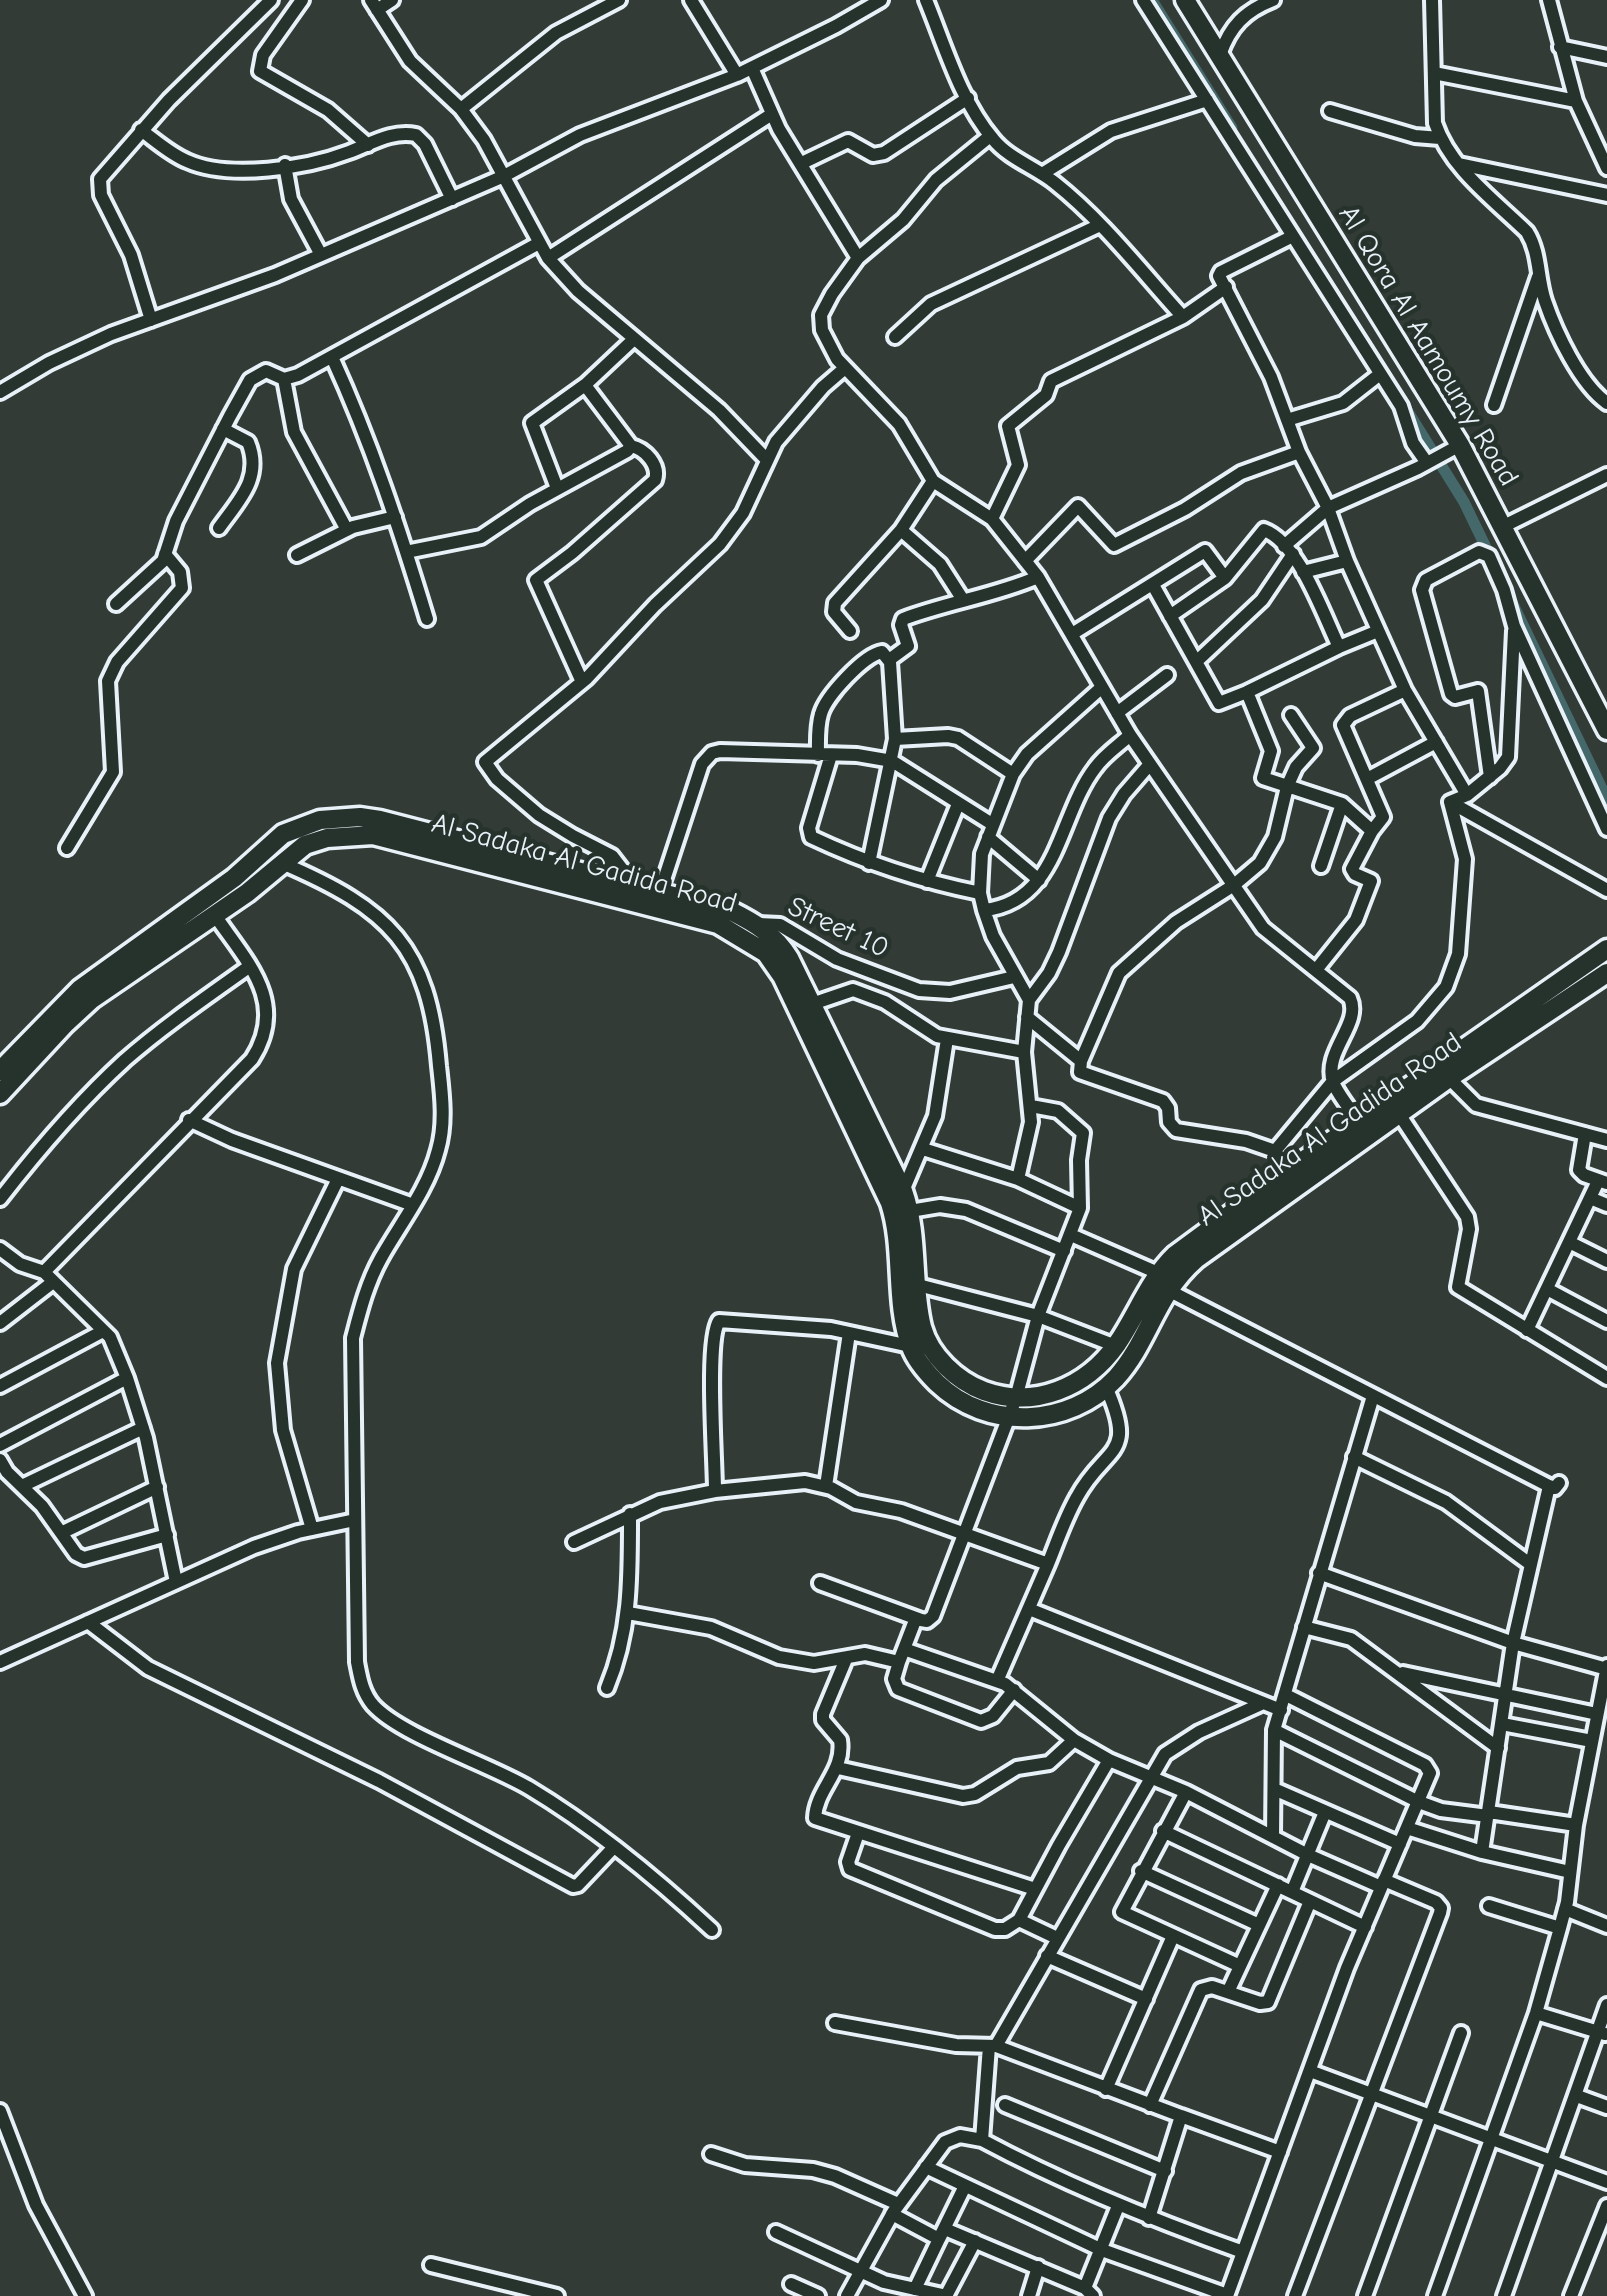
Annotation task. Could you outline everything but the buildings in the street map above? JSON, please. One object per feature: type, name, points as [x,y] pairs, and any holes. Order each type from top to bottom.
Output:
[{"type":"street","points":[[151,320],[131,255],[99,186],[104,173],[141,130],[271,0]]},
{"type":"street","points":[[302,0],[263,56],[260,71],[328,110],[368,145]]},
{"type":"street","points":[[392,0],[374,5],[410,61],[461,109],[484,140],[548,258],[578,292],[719,410],[768,460]]},
{"type":"street","points":[[461,109],[556,32],[619,0]]},
{"type":"street","points":[[692,0],[737,76]]},
{"type":"street","points":[[0,392],[74,350],[321,255],[504,176],[580,134],[737,76],[881,0]]},
{"type":"street","points":[[926,0],[968,98],[990,136],[1001,148],[1042,174],[1100,225],[1183,317]]},
{"type":"street","points":[[1143,0],[1401,406],[1413,443],[1429,462]]},
{"type":"street","name":"Al Qora Al Aamoumy Road","points":[[1185,0],[1457,447],[1605,720]]},
{"type":"street","points":[[1220,55],[1239,20],[1255,7],[1274,0]]},
{"type":"street","points":[[1432,0],[1435,123],[1440,138],[1457,164],[1534,244],[1545,301],[1581,376],[1607,403]]},
{"type":"street","points":[[1549,0],[1576,100],[1607,168]]},
{"type":"street","points":[[1560,47],[1607,56]]},
{"type":"street","points":[[752,68],[772,114],[858,258]]},
{"type":"street","points":[[1434,73],[1576,100]]},
{"type":"street","points":[[802,164],[848,142],[874,155],[884,152],[968,98]]},
{"type":"street","points":[[1042,174],[1111,131],[1206,100]]},
{"type":"street","points":[[1330,111],[1415,136],[1440,138]]},
{"type":"street","points":[[548,258],[772,114]]},
{"type":"street","points":[[141,130],[175,156],[224,171],[285,166],[338,156],[390,135],[416,134],[425,144],[452,199]]},
{"type":"street","points":[[990,136],[936,180],[893,230],[858,258],[821,315],[822,330],[846,368],[898,424],[933,481],[992,520],[1038,578],[1130,736],[1263,928],[1353,1003],[1333,1058],[1333,1081],[1363,1129]]},
{"type":"street","points":[[1457,164],[1607,195]]},
{"type":"street","points":[[285,166],[291,199],[321,255]]},
{"type":"street","points":[[895,337],[931,304],[1100,225]]},
{"type":"street","points":[[1293,236],[1219,276],[1271,377],[1299,452],[1328,508],[1405,690],[1467,795]]},
{"type":"street","points":[[116,604],[154,572],[165,554],[176,521],[250,380],[266,371],[284,379],[539,242]]},
{"type":"street","points":[[1494,405],[1539,274]]},
{"type":"street","points":[[992,520],[1018,465],[1008,426],[1046,395],[1051,381],[1183,317],[1226,286]]},
{"type":"street","points":[[558,488],[532,423],[585,385],[634,339]]},
{"type":"street","points":[[332,356],[356,408],[396,517],[428,619]]},
{"type":"street","points":[[635,886],[612,856],[539,815],[485,764],[582,682],[720,544],[743,513],[776,442],[823,387],[846,368]]},
{"type":"street","points":[[1287,420],[1343,402],[1380,374]]},
{"type":"street","points":[[284,379],[294,432],[347,530]]},
{"type":"street","points":[[582,682],[536,580],[655,480],[655,466],[644,451],[631,446],[585,385]]},
{"type":"street","points":[[219,528],[250,488],[252,471],[248,442],[223,430]]},
{"type":"street","points":[[406,552],[481,537],[631,446]]},
{"type":"street","points":[[1196,662],[1262,600],[1289,550],[1328,508],[1457,447]]},
{"type":"street","points":[[1025,561],[1078,506],[1114,544],[1186,509],[1241,473],[1299,452]]},
{"type":"street","points":[[1502,527],[1607,475]]},
{"type":"street","points":[[850,631],[834,612],[835,604],[901,530],[933,481]]},
{"type":"street","points":[[297,555],[347,530],[396,517]]},
{"type":"street","points":[[901,530],[940,564],[963,600]]},
{"type":"street","points":[[1170,616],[1225,578],[1264,530],[1289,550],[1339,646]]},
{"type":"street","points":[[1072,634],[1205,551],[1225,578]]},
{"type":"street","points":[[1490,777],[1478,691],[1450,694],[1422,590],[1424,583],[1479,552],[1485,553],[1504,590],[1514,626],[1607,830]]},
{"type":"street","points":[[67,848],[112,772],[108,681],[116,662],[182,588],[180,572],[165,554]]},
{"type":"street","points":[[1303,572],[1348,561]]},
{"type":"street","points":[[888,660],[908,646],[901,625],[904,619],[1038,578]]},
{"type":"street","points":[[1153,585],[1219,703],[1378,631]]},
{"type":"street","points":[[1450,802],[1467,795],[1490,777],[1504,764],[1510,748],[1514,626]]},
{"type":"street","points":[[869,863],[895,739],[888,660],[878,651],[836,688],[822,712],[824,755],[809,833],[869,863],[980,893]]},
{"type":"street","points":[[1118,714],[1167,675]]},
{"type":"street","points":[[1018,1179],[1029,1141],[1031,1106],[1024,1052],[1028,1000],[984,910],[979,876],[990,830],[1012,774],[1043,736],[1102,687]]},
{"type":"street","points":[[1316,970],[1356,920],[1372,885],[1352,869],[1384,817],[1343,725],[1350,716],[1405,690]]},
{"type":"street","points":[[1247,692],[1271,751],[1262,777],[1342,804],[1372,831]]},
{"type":"street","points":[[1291,715],[1313,748],[1296,767],[1287,787],[1269,850],[1260,864],[1176,922],[1119,973],[1080,1072],[1163,1101],[1169,1122],[1176,1130],[1246,1141],[1275,1151],[1293,1168]]},
{"type":"street","points":[[984,910],[1014,904],[1039,880],[1094,768],[1130,736]]},
{"type":"street","points":[[895,739],[958,738],[1012,774]]},
{"type":"street","points":[[1367,779],[1436,742]]},
{"type":"street","points":[[658,899],[706,758],[720,751],[892,761],[958,804],[1039,880]]},
{"type":"street","points":[[1028,1000],[1049,974],[1059,952],[1116,806],[1150,764]]},
{"type":"street","points":[[1450,802],[1607,890]]},
{"type":"street","points":[[1275,1151],[1333,1081],[1417,1021],[1437,1002],[1453,972],[1466,859],[1450,802]]},
{"type":"street","points":[[926,881],[958,804]]},
{"type":"street","points":[[1322,866],[1342,804]]},
{"type":"street","name":"Al Sadaka Al Gadida Road","points":[[0,1094],[64,1024],[210,906],[283,834],[301,826],[320,820],[360,817],[635,886],[746,938],[766,954],[782,976],[890,1203],[913,1334],[928,1374],[944,1390],[975,1408],[1009,1417],[1035,1418],[1085,1402],[1106,1387],[1175,1255],[1363,1129],[1607,949]]},
{"type":"street","name":"Al Sadaka Al Gadida Road","points":[[0,1071],[80,988],[210,906],[248,893],[305,846],[327,838],[373,835],[658,899],[731,911],[758,924],[782,947],[903,1192],[910,1210],[918,1285],[913,1334]]},
{"type":"street","points":[[262,854],[352,896],[380,917],[422,975],[437,1034],[443,1105],[438,1151],[413,1205],[378,1262],[362,1301],[353,1338],[357,1662],[361,1684],[372,1704],[392,1720],[528,1788],[612,1848],[712,1930]]},
{"type":"street","points":[[0,1323],[48,1277],[189,1120],[252,1058],[265,1039],[266,1002],[250,966],[210,906]]},
{"type":"street","name":"Street 10","points":[[758,924],[780,924],[837,959],[919,990],[950,992],[1014,977]]},
{"type":"street","points":[[0,1199],[70,1115],[123,1062],[250,966]]},
{"type":"street","name":"Al Sadaka Al Gadida Road","points":[[1252,1207],[1293,1168],[1399,1114],[1607,973]]},
{"type":"street","points":[[812,1004],[852,990],[868,994],[947,1039],[1024,1052]]},
{"type":"street","points":[[1027,1017],[1082,1061]]},
{"type":"street","points":[[903,1192],[923,1149],[940,1094],[947,1039]]},
{"type":"street","points":[[1449,1078],[1476,1104],[1607,1140]]},
{"type":"street","points":[[820,1583],[916,1618],[928,1621],[933,1616],[1016,1398],[1038,1316],[1080,1208],[1079,1160],[1084,1133],[1058,1111],[1031,1106]]},
{"type":"street","points":[[1399,1114],[1467,1216],[1458,1287],[1607,1378]]},
{"type":"street","points":[[189,1120],[413,1205]]},
{"type":"street","points":[[1527,1330],[1590,1198],[1602,1182],[1579,1170],[1585,1134]]},
{"type":"street","points":[[923,1149],[1018,1179],[1080,1208]]},
{"type":"street","points":[[312,1529],[283,1430],[278,1363],[294,1269],[338,1179]]},
{"type":"street","points":[[1590,1198],[1607,1205]]},
{"type":"street","points":[[910,1210],[940,1206],[966,1210],[1064,1252]]},
{"type":"street","points":[[1071,1234],[1373,1396],[1554,1485],[1512,1643],[1482,1852]]},
{"type":"street","points":[[1569,1242],[1607,1261]]},
{"type":"street","points":[[0,1249],[48,1277],[110,1338],[143,1428],[176,1582]]},
{"type":"street","points":[[918,1285],[1038,1316],[1124,1351]]},
{"type":"street","points":[[1547,1289],[1607,1321]]},
{"type":"street","points":[[716,1491],[712,1378],[715,1325],[725,1320],[849,1333],[913,1334]]},
{"type":"street","points":[[0,1386],[103,1330]]},
{"type":"street","points":[[826,1486],[849,1333]]},
{"type":"street","name":"Al Sadaka Al Gadida Road","points":[[913,1334],[930,1346],[958,1377],[996,1395],[1016,1398],[1035,1398],[1071,1386],[1124,1351]]},
{"type":"street","points":[[0,1444],[127,1378]]},
{"type":"street","points":[[997,1681],[1077,1497],[1119,1443],[1119,1416],[1106,1387]]},
{"type":"street","points":[[1273,1837],[1274,1730],[1373,1396]]},
{"type":"street","points":[[22,1486],[143,1428]]},
{"type":"street","points":[[1354,1457],[1446,1502],[1530,1564]]},
{"type":"street","points":[[0,1460],[42,1506],[76,1554],[92,1558],[167,1535]]},
{"type":"street","points":[[574,1542],[660,1502],[716,1491],[806,1482],[826,1486],[856,1502],[965,1532],[1048,1564]]},
{"type":"street","points":[[62,1533],[157,1487]]},
{"type":"street","points":[[607,1688],[628,1614],[630,1514]]},
{"type":"street","points":[[0,1662],[254,1547],[356,1520]]},
{"type":"street","points":[[1319,1573],[1512,1643],[1607,1668],[1560,1928],[1494,2138],[1435,2296]]},
{"type":"street","points":[[1029,1609],[1281,1710]]},
{"type":"street","points":[[628,1614],[711,1628],[779,1657],[814,1662],[865,1654],[902,1655],[997,1681],[1014,1690],[1074,1740],[1110,1760],[1186,1792],[1308,1855],[1436,1902],[1441,1908],[1295,2296]]},
{"type":"street","points":[[916,1618],[894,1679],[898,1689],[980,1721],[993,1716],[1014,1690]]},
{"type":"street","points":[[88,1622],[148,1668],[379,1781],[573,1886],[612,1848]]},
{"type":"street","points":[[1304,1627],[1346,1636],[1498,1748]]},
{"type":"street","points":[[846,1659],[822,1718],[840,1740],[838,1768],[816,1807],[815,1818],[1035,1889]]},
{"type":"street","points":[[1396,1671],[1506,1694],[1601,1706]]},
{"type":"street","points":[[926,2167],[1102,2250],[1227,2295],[1364,1927],[1430,1773],[1428,1768],[1286,1694]]},
{"type":"street","points":[[982,2140],[993,2046],[1164,1754],[1180,1742],[1261,1704]]},
{"type":"street","points":[[1502,1724],[1592,1741]]},
{"type":"street","points":[[1274,1730],[1419,1802],[1464,1814],[1576,1825]]},
{"type":"street","points":[[838,1768],[963,1796],[974,1794],[1018,1768],[1049,1762],[1074,1740]]},
{"type":"street","points":[[858,1833],[848,1862],[850,1869],[995,1930],[1005,1929],[1020,1920],[1110,1760]]},
{"type":"street","points":[[1274,1789],[1400,1844]]},
{"type":"street","points":[[1186,1792],[1122,1912],[1240,1966]]},
{"type":"street","points":[[1228,1992],[1259,1926],[1308,1855],[1325,1812]]},
{"type":"street","points":[[1407,1828],[1482,1852],[1570,1872]]},
{"type":"street","points":[[1163,1830],[1364,1927]]},
{"type":"street","points":[[1141,1871],[1259,1926]]},
{"type":"street","points":[[1150,2105],[1201,1990],[1208,1987],[1268,2002],[1310,1900]]},
{"type":"street","points":[[1489,1906],[1560,1928]]},
{"type":"street","points":[[1565,1909],[1607,1926]]},
{"type":"street","points":[[1020,1920],[1057,1938]]},
{"type":"street","points":[[1106,2088],[1173,1936]]},
{"type":"street","points":[[1047,1956],[1146,1999]]},
{"type":"street","points":[[1504,2296],[1604,2033],[1607,2005]]},
{"type":"street","points":[[1536,2013],[1604,2033]]},
{"type":"street","points":[[836,2023],[944,2044],[993,2046],[1280,2152]]},
{"type":"street","points":[[1365,2296],[1461,2033]]},
{"type":"street","points":[[1310,2072],[1607,2182]]},
{"type":"street","points":[[1577,2096],[1607,2107]]},
{"type":"street","points":[[1005,2105],[1165,2171]]},
{"type":"street","points":[[0,2112],[36,2205],[85,2296]]},
{"type":"street","points":[[1149,2218],[1182,2116]]},
{"type":"street","points":[[847,2296],[895,2209],[952,2138],[982,2140],[1118,2206],[1243,2252]]},
{"type":"street","points":[[711,2154],[745,2166],[812,2170],[835,2176],[942,2234],[975,2241],[1089,2292],[1118,2206]]},
{"type":"street","points":[[915,2288],[965,2186]]},
{"type":"street","points":[[1571,2296],[1607,2206]]},
{"type":"street","points":[[776,2232],[861,2270],[897,2291],[915,2288],[947,2296],[975,2241]]},
{"type":"street","points":[[431,2265],[557,2296]]},
{"type":"street","points":[[1029,2296],[1038,2267]]},
{"type":"street","points":[[791,2284],[818,2296]]},
{"type":"waterway","points":[[1152,0],[1232,128]]},
{"type":"waterway","points":[[1405,407],[1464,502],[1492,560]]},
{"type":"waterway","points":[[1511,600],[1607,799]]}]
